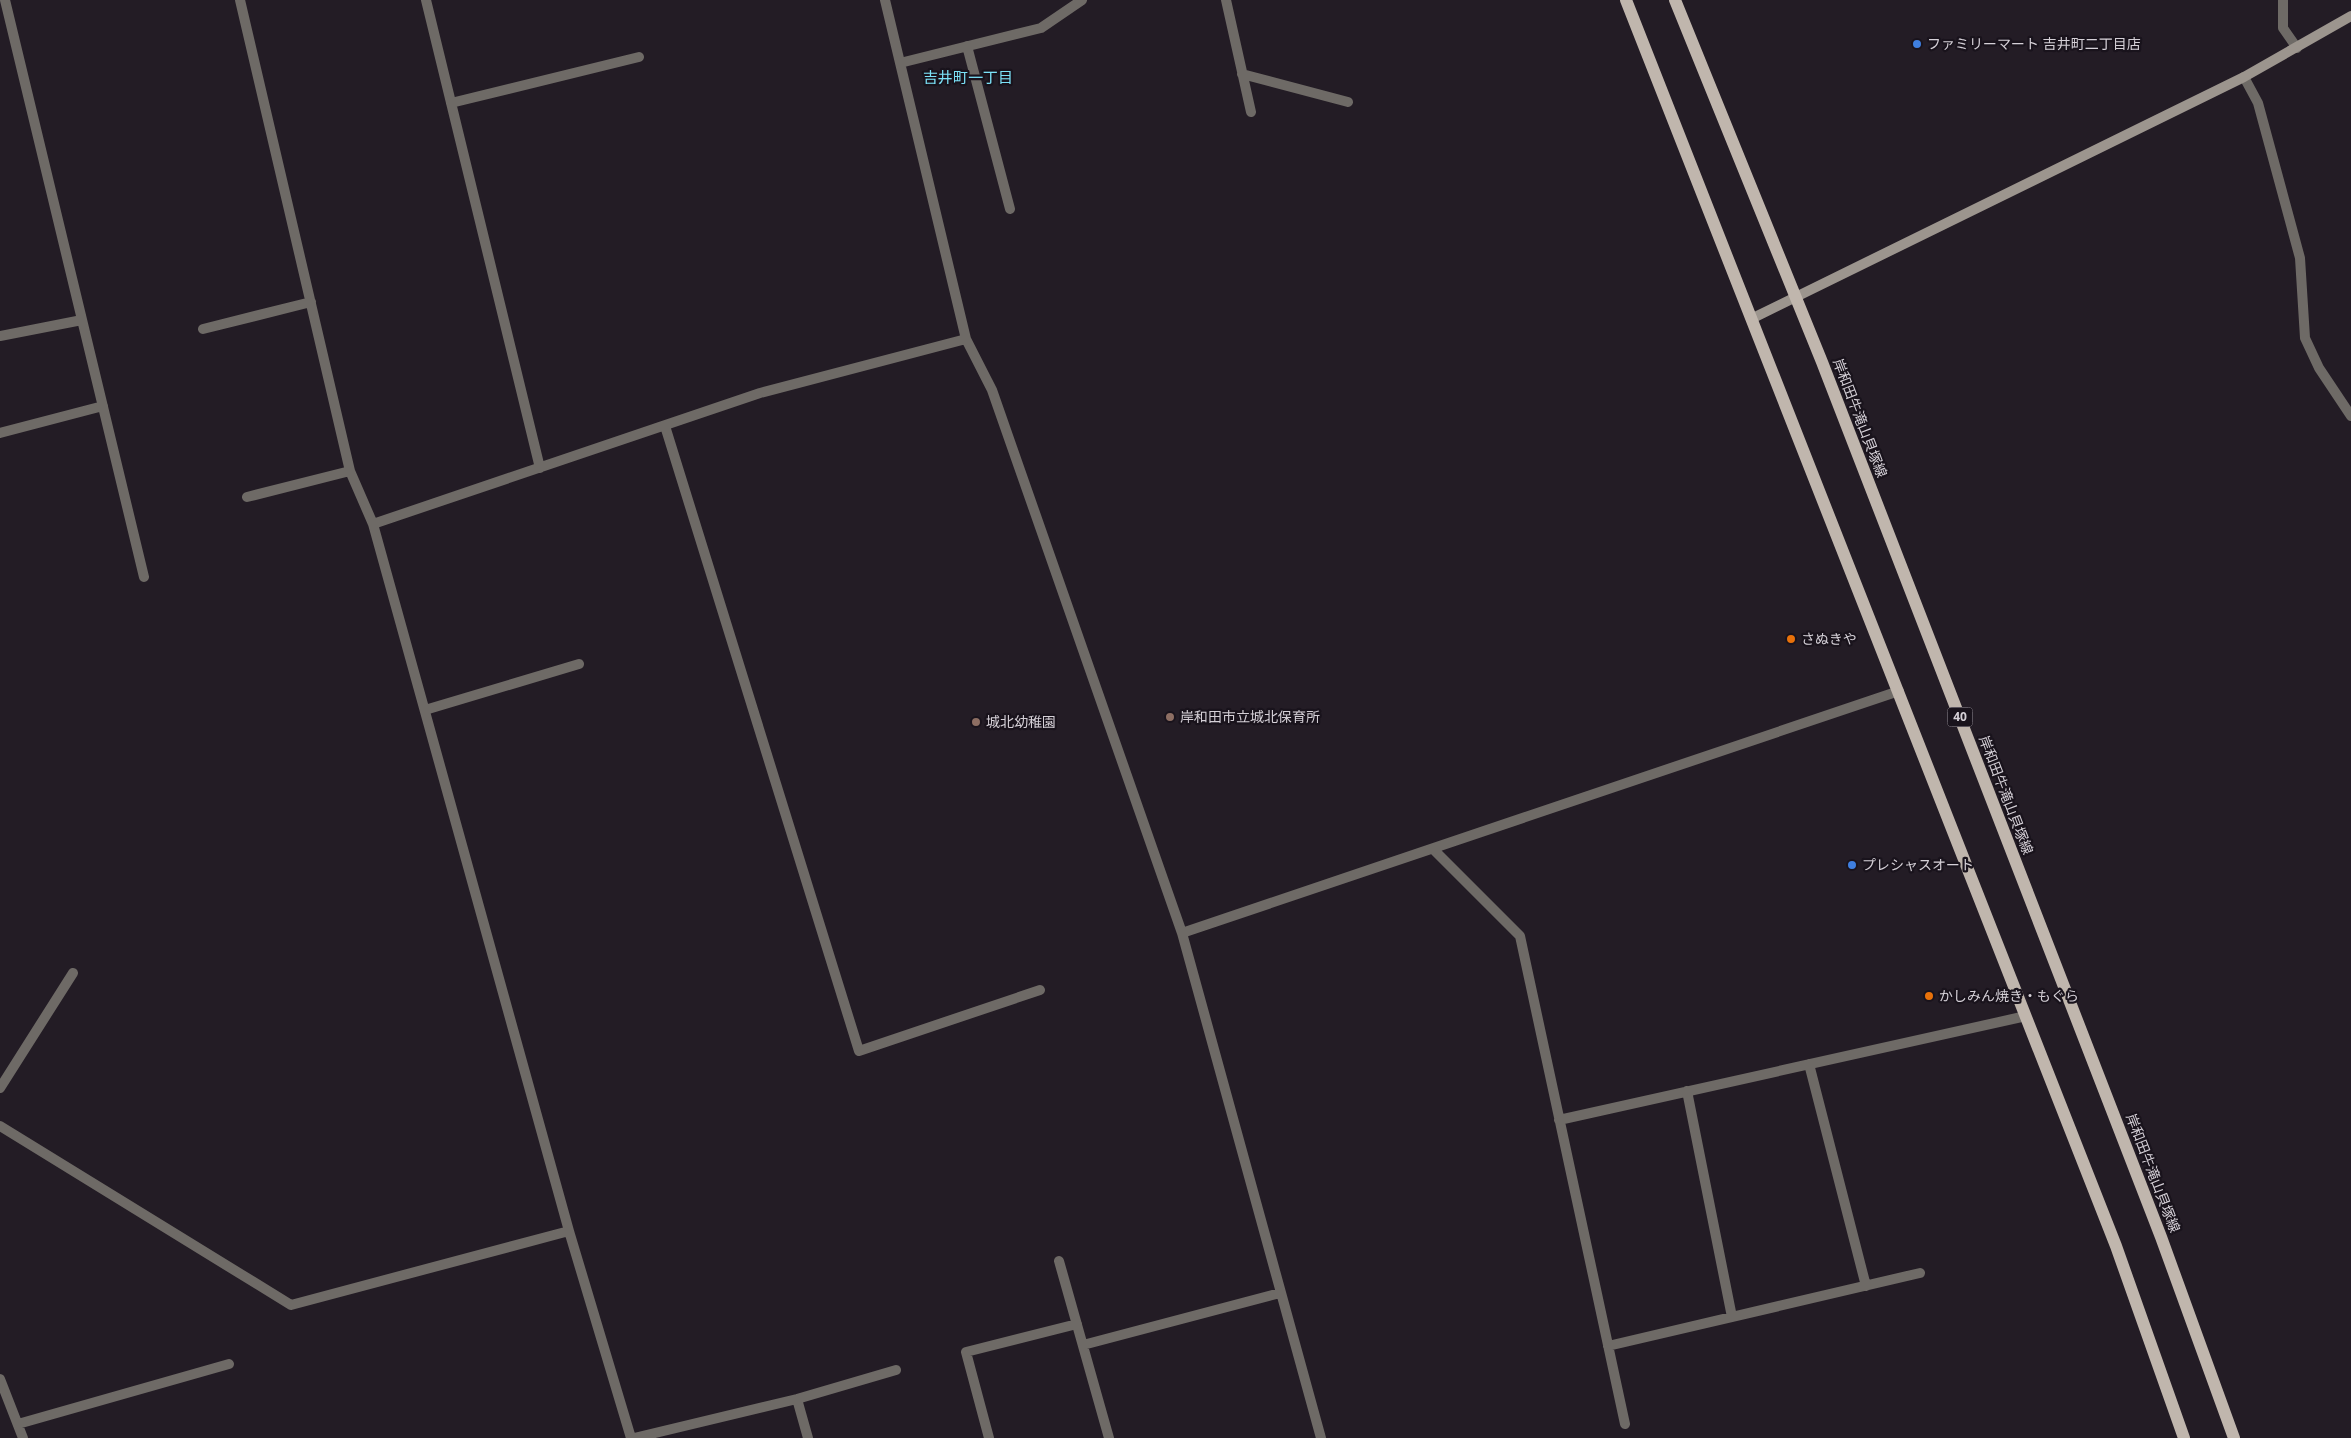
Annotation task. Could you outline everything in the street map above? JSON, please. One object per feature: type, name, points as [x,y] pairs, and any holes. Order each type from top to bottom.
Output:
[{"type":"main road","points":[[1626,0],[2116,1246],[2184,1438]]},
{"type":"main road","name":"岸和田牛滝山貝塚線","points":[[1675,0],[1796,298],[2162,1237],[2234,1438]]},
{"type":"street","points":[[5,0],[144,577]]},
{"type":"street","points":[[240,0],[350,471],[373,524],[569,1232],[632,1438],[797,1399],[896,1370]]},
{"type":"street","points":[[426,0],[540,468]]},
{"type":"street","points":[[886,0],[966,339],[992,390],[1182,934],[1321,1438]]},
{"type":"street","points":[[900,63],[1041,28],[1082,0]]},
{"type":"street","points":[[1226,0],[1251,112]]},
{"type":"street","points":[[2283,0],[2283,28],[2297,48]]},
{"type":"street","points":[[1751,319],[2244,77],[2351,16]]},
{"type":"street","points":[[967,46],[1010,209]]},
{"type":"street","points":[[451,104],[639,58]]},
{"type":"street","points":[[1242,74],[1348,102]]},
{"type":"street","points":[[2244,77],[2258,103],[2300,258],[2305,338],[2319,368],[2351,416]]},
{"type":"street","points":[[203,329],[311,302]]},
{"type":"street","points":[[0,336],[82,320]]},
{"type":"street","points":[[373,524],[760,393],[966,339]]},
{"type":"street","points":[[0,432],[103,406]]},
{"type":"street","points":[[665,426],[859,1051],[1040,990]]},
{"type":"street","points":[[247,497],[350,471]]},
{"type":"street","points":[[425,710],[579,664]]},
{"type":"street","points":[[1182,934],[1899,692]]},
{"type":"street","points":[[1433,849],[1520,936],[1625,1424]]},
{"type":"street","points":[[0,1088],[74,972]]},
{"type":"street","points":[[1559,1120],[2026,1016]]},
{"type":"street","points":[[1809,1064],[1866,1286]]},
{"type":"street","points":[[1687,1091],[1732,1317]]},
{"type":"street","points":[[0,1126],[291,1305],[569,1232]]},
{"type":"street","points":[[1059,1261],[1109,1438]]},
{"type":"street","points":[[1608,1346],[1920,1273]]},
{"type":"street","points":[[1083,1345],[1280,1292]]},
{"type":"street","points":[[989,1438],[966,1352],[1077,1324]]},
{"type":"street","points":[[18,1424],[229,1364]]},
{"type":"street","points":[[0,1379],[22,1438]]},
{"type":"street","points":[[797,1399],[808,1438]]},
{"type":"place","name":"ファミリーマート 吉井町二丁目店","points":[[1917,44]]},
{"type":"place","name":"さぬきや","points":[[1791,639]]},
{"type":"place","name":"岸和田市立城北保育所","points":[[1170,717]]},
{"type":"place","name":"城北幼稚園","points":[[976,722]]},
{"type":"place","name":"プレシャスオート","points":[[1852,865]]},
{"type":"place","name":"かしみん焼き・もぐら","points":[[1929,996]]},
{"type":"district","name":"吉井町一丁目","points":[[968,78]]}]
